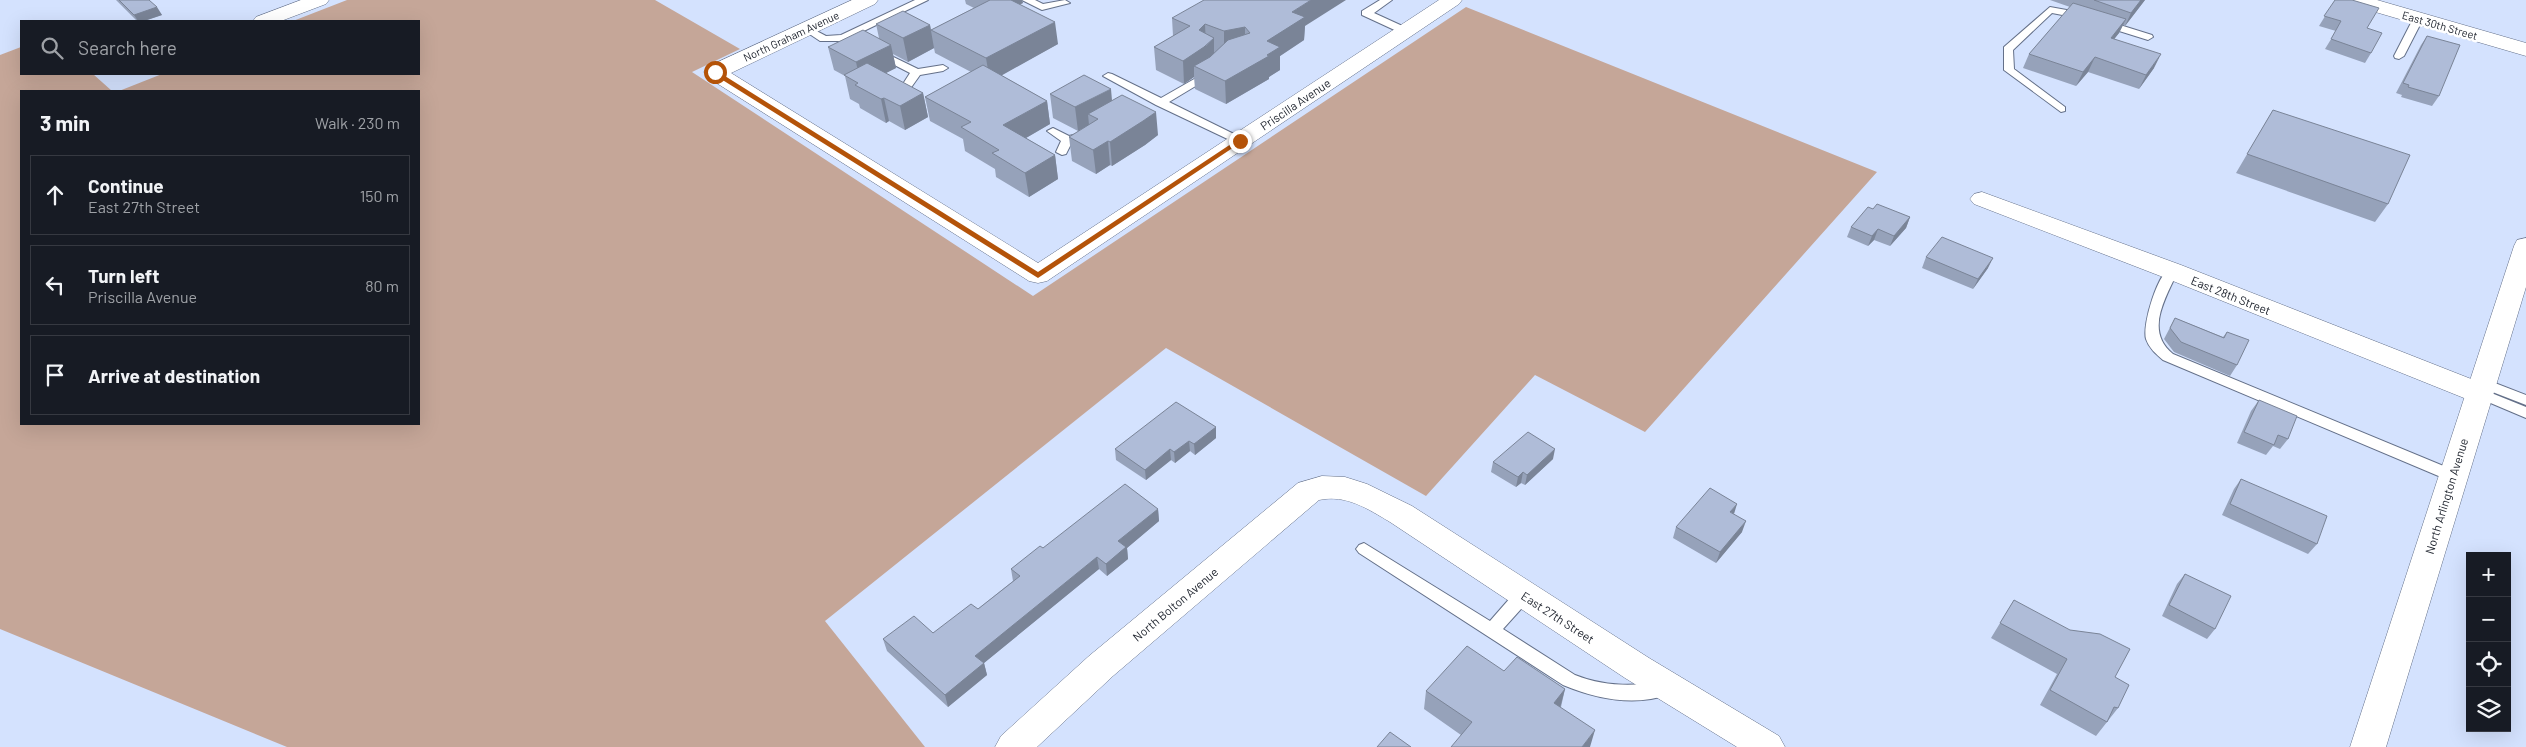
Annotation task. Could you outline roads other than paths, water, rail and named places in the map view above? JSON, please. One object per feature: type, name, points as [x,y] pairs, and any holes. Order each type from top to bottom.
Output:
[{"type":"street","points":[[266,20],[319,0]]},
{"type":"street","name":"North Graham Avenue","points":[[868,0],[715,72],[1038,275]]},
{"type":"street","name":"Priscilla Avenue","points":[[1038,275],[1452,0]]},
{"type":"street","name":"East 30th Street","points":[[2355,0],[2526,50]]},
{"type":"street","name":"East 30th Street","points":[[2408,0],[2526,34]]},
{"type":"street","name":"East 28th Street","points":[[1982,199],[2480,388]]},
{"type":"street","name":"North Arlington Avenue","points":[[2368,747],[2526,246]]},
{"type":"street","name":"North Bolton Avenue","points":[[1014,747],[1101,666],[1309,491],[1321,487],[1348,488]]},
{"type":"street","name":"East 27th Street","points":[[1348,488],[1401,514],[1670,688],[1767,747]]},
{"type":"lane","points":[[856,41],[923,0]]},
{"type":"lane","points":[[1028,0],[1042,7],[1065,2]]},
{"type":"lane","points":[[1387,0],[1366,13],[1405,31]]},
{"type":"lane","points":[[1034,19],[1042,7]]},
{"type":"lane","points":[[2061,109],[2009,70],[2008,49],[2050,10],[2068,12],[2148,37]]},
{"type":"lane","points":[[2398,56],[2418,19]]},
{"type":"lane","points":[[807,29],[828,40],[856,41],[916,72],[943,68]]},
{"type":"lane","points":[[1160,102],[1220,65]]},
{"type":"lane","points":[[906,87],[916,72]]},
{"type":"lane","points":[[1108,76],[1144,99],[1160,102],[1240,141]]},
{"type":"lane","points":[[1053,131],[1067,140],[1083,136],[1098,128]]},
{"type":"lane","points":[[1062,152],[1067,140]]},
{"type":"lane","points":[[2172,271],[2154,315],[2152,331],[2156,346],[2168,358],[2453,476]]},
{"type":"lane","points":[[2480,388],[2526,400]]},
{"type":"lane","points":[[2480,388],[2526,413]]},
{"type":"lane","points":[[1364,549],[1569,680],[1596,692],[1624,695],[1670,688]]},
{"type":"lane","points":[[1492,630],[1524,594]]}]
